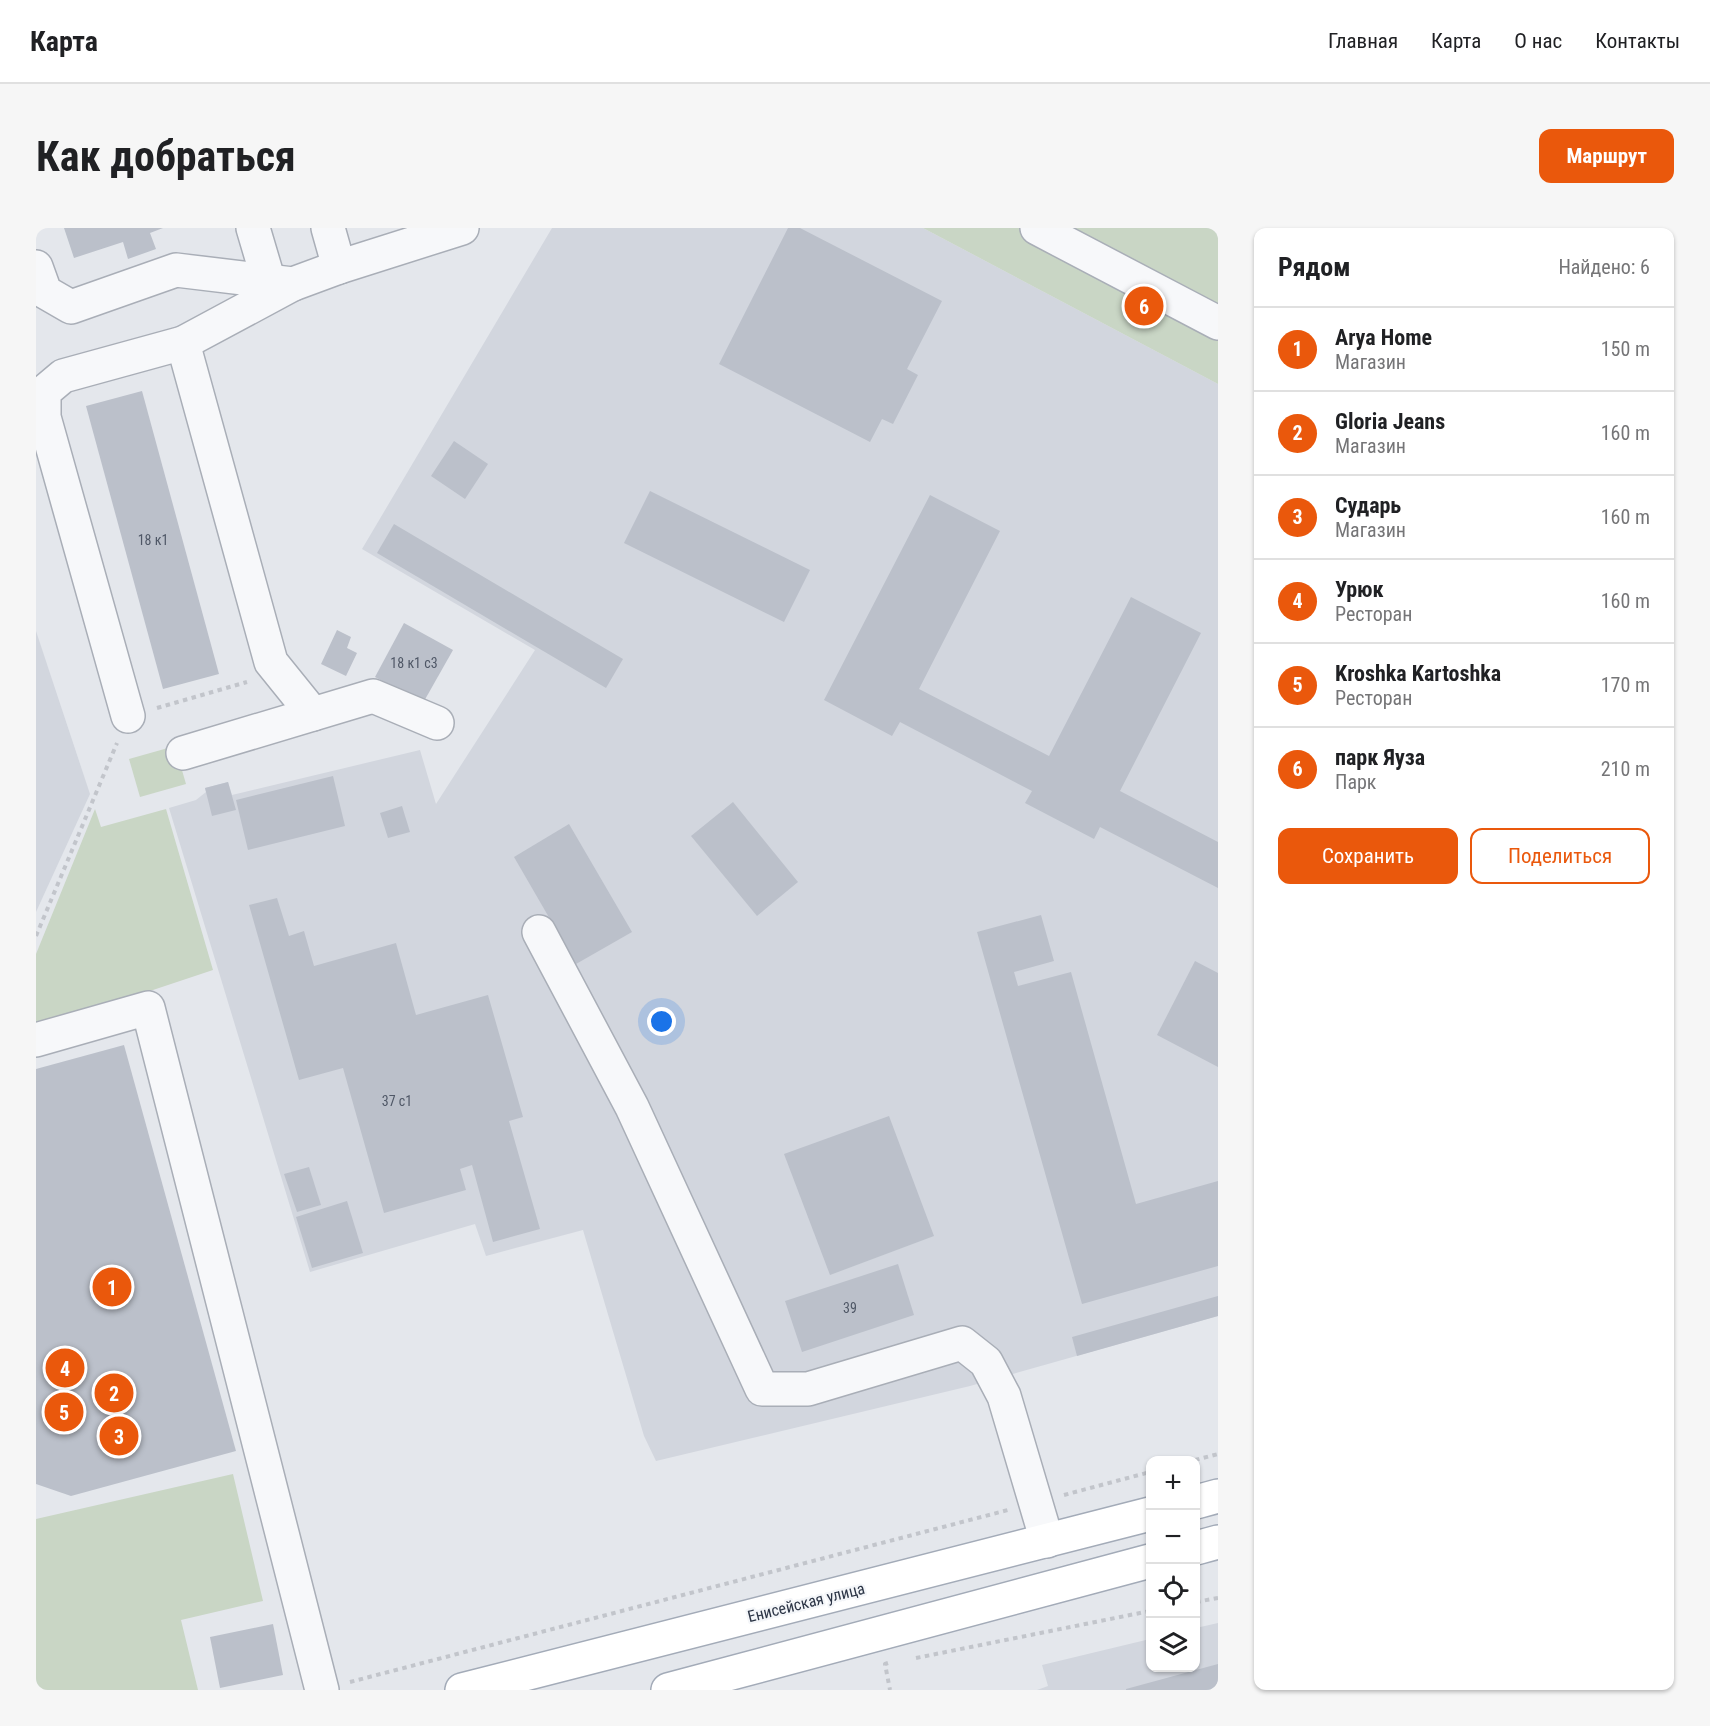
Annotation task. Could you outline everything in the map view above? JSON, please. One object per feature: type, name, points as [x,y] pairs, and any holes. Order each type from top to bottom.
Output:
[{"type":"main road","points":[[1200,1501],[1218,1496]]},
{"type":"main road","name":"Енисейская улица","points":[[462,1690],[1146,1515]]},
{"type":"main road","points":[[1200,1547],[1218,1542]]},
{"type":"main road","points":[[668,1690],[1146,1562]]},
{"type":"lane","points":[[253,228],[281,283]]},
{"type":"lane","points":[[328,228],[339,267]]},
{"type":"lane","points":[[128,716],[44,417],[44,392],[63,376],[183,343],[281,283],[462,228]]},
{"type":"lane","points":[[1037,228],[1218,323]]},
{"type":"lane","points":[[36,267],[45,292],[71,307],[176,270],[281,283]]},
{"type":"lane","points":[[183,343],[271,662],[313,714]]},
{"type":"lane","points":[[183,753],[373,696],[437,723]]},
{"type":"lane","points":[[538,933],[632,1107],[762,1389],[808,1389],[962,1343],[986,1362],[1004,1396],[1047,1541]]},
{"type":"lane","points":[[36,1040],[148,1008],[322,1690]]},
{"type":"path","points":[[36,936],[128,716],[280,673]]},
{"type":"path","points":[[1200,1459],[1218,1454]]},
{"type":"path","points":[[322,1690],[1146,1473]]},
{"type":"path","points":[[1200,1601],[1218,1598]]},
{"type":"path","points":[[908,1659],[1146,1612]]},
{"type":"path","points":[[890,1690],[885,1664],[897,1662]]},
{"type":"shaded area","points":[[552,228],[923,228],[1218,384],[1218,1316],[970,1386],[656,1461],[644,1436],[583,1230],[486,1256],[475,1224],[310,1272],[169,808],[196,800],[206,792],[205,788],[228,782],[232,795],[420,750],[436,804],[535,650],[362,549]]},
{"type":"shaded area","points":[[36,631],[90,794],[36,912]]},
{"type":"shaded area","points":[[1218,1623],[1218,1690],[1037,1690],[1048,1686],[1042,1665],[1146,1640],[1146,1672],[1200,1672],[1200,1627]]},
{"type":"green space","points":[[923,228],[1218,228],[1218,384]]},
{"type":"green space","points":[[175,746],[186,784],[140,797],[129,759]]},
{"type":"green space","points":[[95,809],[101,827],[166,809],[213,970],[36,1026],[36,954]]},
{"type":"green space","points":[[233,1474],[263,1601],[181,1620],[198,1690],[36,1690],[36,1519]]},
{"type":"building","points":[[64,228],[163,228],[150,233],[156,249],[128,259],[123,242],[74,258]]},
{"type":"building","points":[[788,228],[800,228],[942,301],[907,369],[918,375],[893,424],[882,419],[870,442],[719,364]]},
{"type":"building","points":[[142,391],[219,674],[163,689],[86,406]]},
{"type":"building","points":[[454,441],[488,464],[465,499],[431,476]]},
{"type":"building","points":[[650,491],[810,570],[784,622],[624,543]]},
{"type":"building","points":[[930,495],[1000,531],[919,689],[1049,756],[1131,597],[1201,633],[1120,791],[1218,842],[1218,888],[1100,827],[1094,839],[1025,803],[1032,791],[900,722],[892,736],[824,700]]},
{"type":"building","points":[[394,524],[623,659],[606,688],[377,553]]},
{"type":"building","points":[[404,623],[453,650],[423,703],[375,677]]},
{"type":"building","points":[[337,630],[351,637],[347,648],[357,653],[346,676],[321,664]]},
{"type":"building","points":[[333,776],[345,826],[248,850],[236,800]]},
{"type":"building","points":[[228,782],[236,810],[212,816],[205,788]]},
{"type":"building","points":[[733,802],[798,882],[757,916],[691,836]]},
{"type":"building","points":[[402,806],[410,832],[388,838],[380,813]]},
{"type":"building","points":[[569,824],[632,932],[576,964],[514,857]]},
{"type":"building","points":[[277,898],[289,936],[304,931],[314,966],[396,943],[416,1015],[488,995],[523,1117],[509,1121],[540,1229],[493,1242],[472,1165],[460,1169],[466,1190],[384,1213],[343,1068],[299,1080],[249,905]]},
{"type":"building","points":[[1041,915],[1054,961],[1014,972],[1018,986],[1071,972],[1136,1204],[1218,1181],[1218,1266],[1082,1304],[977,932]]},
{"type":"building","points":[[1195,961],[1218,973],[1218,1067],[1157,1035]]},
{"type":"building","points":[[124,1045],[236,1451],[71,1496],[36,1484],[36,1069]]},
{"type":"building","points":[[889,1116],[934,1236],[830,1275],[784,1154]]},
{"type":"building","points":[[309,1167],[321,1205],[297,1212],[284,1174]]},
{"type":"building","points":[[347,1201],[363,1253],[312,1268],[296,1217]]},
{"type":"building","points":[[898,1264],[914,1315],[802,1352],[785,1301]]},
{"type":"building","points":[[1218,1296],[1218,1316],[1077,1356],[1072,1337]]},
{"type":"building","points":[[273,1624],[283,1675],[220,1688],[210,1637]]},
{"type":"building","points":[[1218,1664],[1218,1690],[1126,1690],[1189,1672],[1200,1672],[1200,1669]]},
{"type":"place","name":"парк Яуза","points":[[1144,306]]},
{"type":"place","name":"Arya Home","points":[[112,1287]]},
{"type":"place","name":"Урюк","points":[[65,1368]]},
{"type":"place","name":"Gloria Jeans","points":[[114,1393]]},
{"type":"place","name":"Kroshka Kartoshka","points":[[64,1412]]},
{"type":"place","name":"Сударь","points":[[119,1436]]}]
